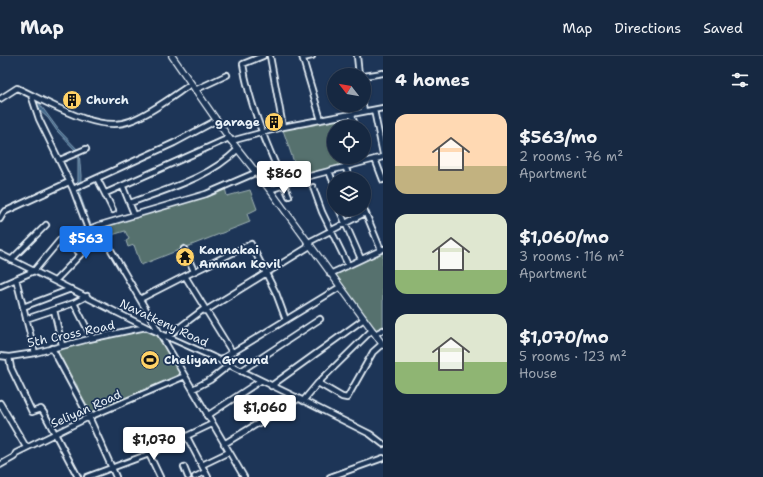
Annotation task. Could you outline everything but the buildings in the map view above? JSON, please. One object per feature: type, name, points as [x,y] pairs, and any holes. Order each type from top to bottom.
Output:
[{"type":"main road","points":[[172,56],[237,150],[270,190],[330,274],[383,344]]},
{"type":"street","points":[[262,56],[243,64],[245,78],[261,133],[289,196]]},
{"type":"street","points":[[270,56],[283,127]]},
{"type":"street","points":[[312,56],[303,57],[321,120]]},
{"type":"street","points":[[357,56],[358,68]]},
{"type":"street","points":[[371,75],[383,73]]},
{"type":"street","points":[[195,90],[227,75]]},
{"type":"street","points":[[0,99],[17,88],[30,96],[89,119],[121,123],[130,121],[143,114],[191,84]]},
{"type":"street","points":[[30,96],[39,119],[60,160],[69,182],[77,187],[88,229]]},
{"type":"street","points":[[371,110],[383,108]]},
{"type":"street","points":[[374,110],[383,154]]},
{"type":"street","points":[[106,193],[230,140],[283,127],[360,112]]},
{"type":"street","points":[[352,114],[353,120]]},
{"type":"street","points":[[77,187],[174,143],[217,120]]},
{"type":"street","points":[[60,160],[86,149]]},
{"type":"street","points":[[130,203],[195,178],[224,163],[237,150]]},
{"type":"street","points":[[371,159],[383,157]]},
{"type":"street","points":[[375,159],[383,180]]},
{"type":"street","points":[[270,190],[284,184],[350,164]]},
{"type":"street","points":[[345,166],[347,172]]},
{"type":"street","points":[[0,286],[34,271],[60,240],[134,214],[206,194],[255,173]]},
{"type":"street","points":[[97,178],[106,193],[113,210]]},
{"type":"street","points":[[0,219],[4,212],[69,182]]},
{"type":"street","points":[[123,187],[134,214]]},
{"type":"street","points":[[313,187],[322,212],[332,229],[348,265]]},
{"type":"street","points":[[342,216],[362,259]]},
{"type":"street","points":[[168,336],[227,296],[267,274],[308,244],[355,216]]},
{"type":"street","points":[[330,274],[382,250],[366,216]]},
{"type":"street","points":[[11,260],[46,225]]},
{"type":"street","points":[[97,226],[244,477]]},
{"type":"street","points":[[55,281],[81,254],[64,239]]},
{"type":"street","points":[[140,300],[194,271],[251,244],[276,293],[286,320]]},
{"type":"street","points":[[184,249],[194,271]]},
{"type":"street","name":"Navatkeny Road","points":[[0,254],[87,296],[146,327],[220,360],[370,434],[383,444]]},
{"type":"street","points":[[185,276],[232,352]]},
{"type":"street","points":[[16,279],[35,353]]},
{"type":"street","points":[[220,360],[340,287]]},
{"type":"street","points":[[23,307],[71,289]]},
{"type":"street","points":[[26,319],[54,310],[87,296]]},
{"type":"street","points":[[74,302],[92,338]]},
{"type":"street","points":[[54,310],[62,345]]},
{"type":"street","points":[[241,371],[320,319]]},
{"type":"street","points":[[271,386],[364,319]]},
{"type":"street","name":"5th Cross Road","points":[[0,356],[8,357],[35,353],[62,345],[146,327]]},
{"type":"street","points":[[303,401],[318,383],[374,332],[383,330]]},
{"type":"street","points":[[318,383],[342,397],[347,398],[373,352],[383,344]]},
{"type":"street","points":[[52,348],[89,417],[116,477]]},
{"type":"street","points":[[8,357],[11,368],[32,412],[41,409],[56,433],[78,477]]},
{"type":"street","points":[[193,389],[210,380],[229,365]]},
{"type":"street","name":"Seliyan Road","points":[[0,465],[26,447],[89,417],[185,376]]},
{"type":"street","points":[[207,416],[260,381]]},
{"type":"street","points":[[224,444],[298,399]]},
{"type":"street","points":[[0,402],[26,447]]},
{"type":"street","points":[[87,477],[149,454],[212,424]]},
{"type":"street","points":[[187,437],[208,477]]},
{"type":"street","points":[[202,465],[229,452]]},
{"type":"street","points":[[149,454],[160,477]]},
{"type":"street","points":[[332,477],[383,458]]},
{"type":"street","points":[[184,467],[188,477]]},
{"type":"street","points":[[195,477],[205,472]]},
{"type":"green space","points":[[351,116],[352,120],[332,120]]},
{"type":"green space","points":[[327,121],[327,164],[349,164],[299,177],[283,130]]},
{"type":"green space","points":[[225,188],[227,196],[250,190],[257,209],[247,214],[250,222],[141,265],[134,245],[128,247],[126,241],[129,239],[125,231],[112,235],[101,227]]},
{"type":"green space","points":[[383,252],[383,328],[376,332],[336,275],[338,272]]},
{"type":"green space","points":[[148,329],[154,332],[158,337],[179,371],[177,378],[136,398],[86,414],[77,385],[64,367],[55,350]]},
{"type":"water","points":[[39,103],[58,129],[79,151],[81,176],[80,195],[91,225],[87,222],[78,195],[77,152],[57,131],[48,118],[39,110],[37,105]]},
{"type":"place","name":"Church","points":[[72,100]]},
{"type":"place","name":"garage","points":[[274,122]]},
{"type":"place","name":"Kannakai Amman Kovil","points":[[185,257]]},
{"type":"place","name":"Cheliyan Ground","points":[[150,360]]}]
